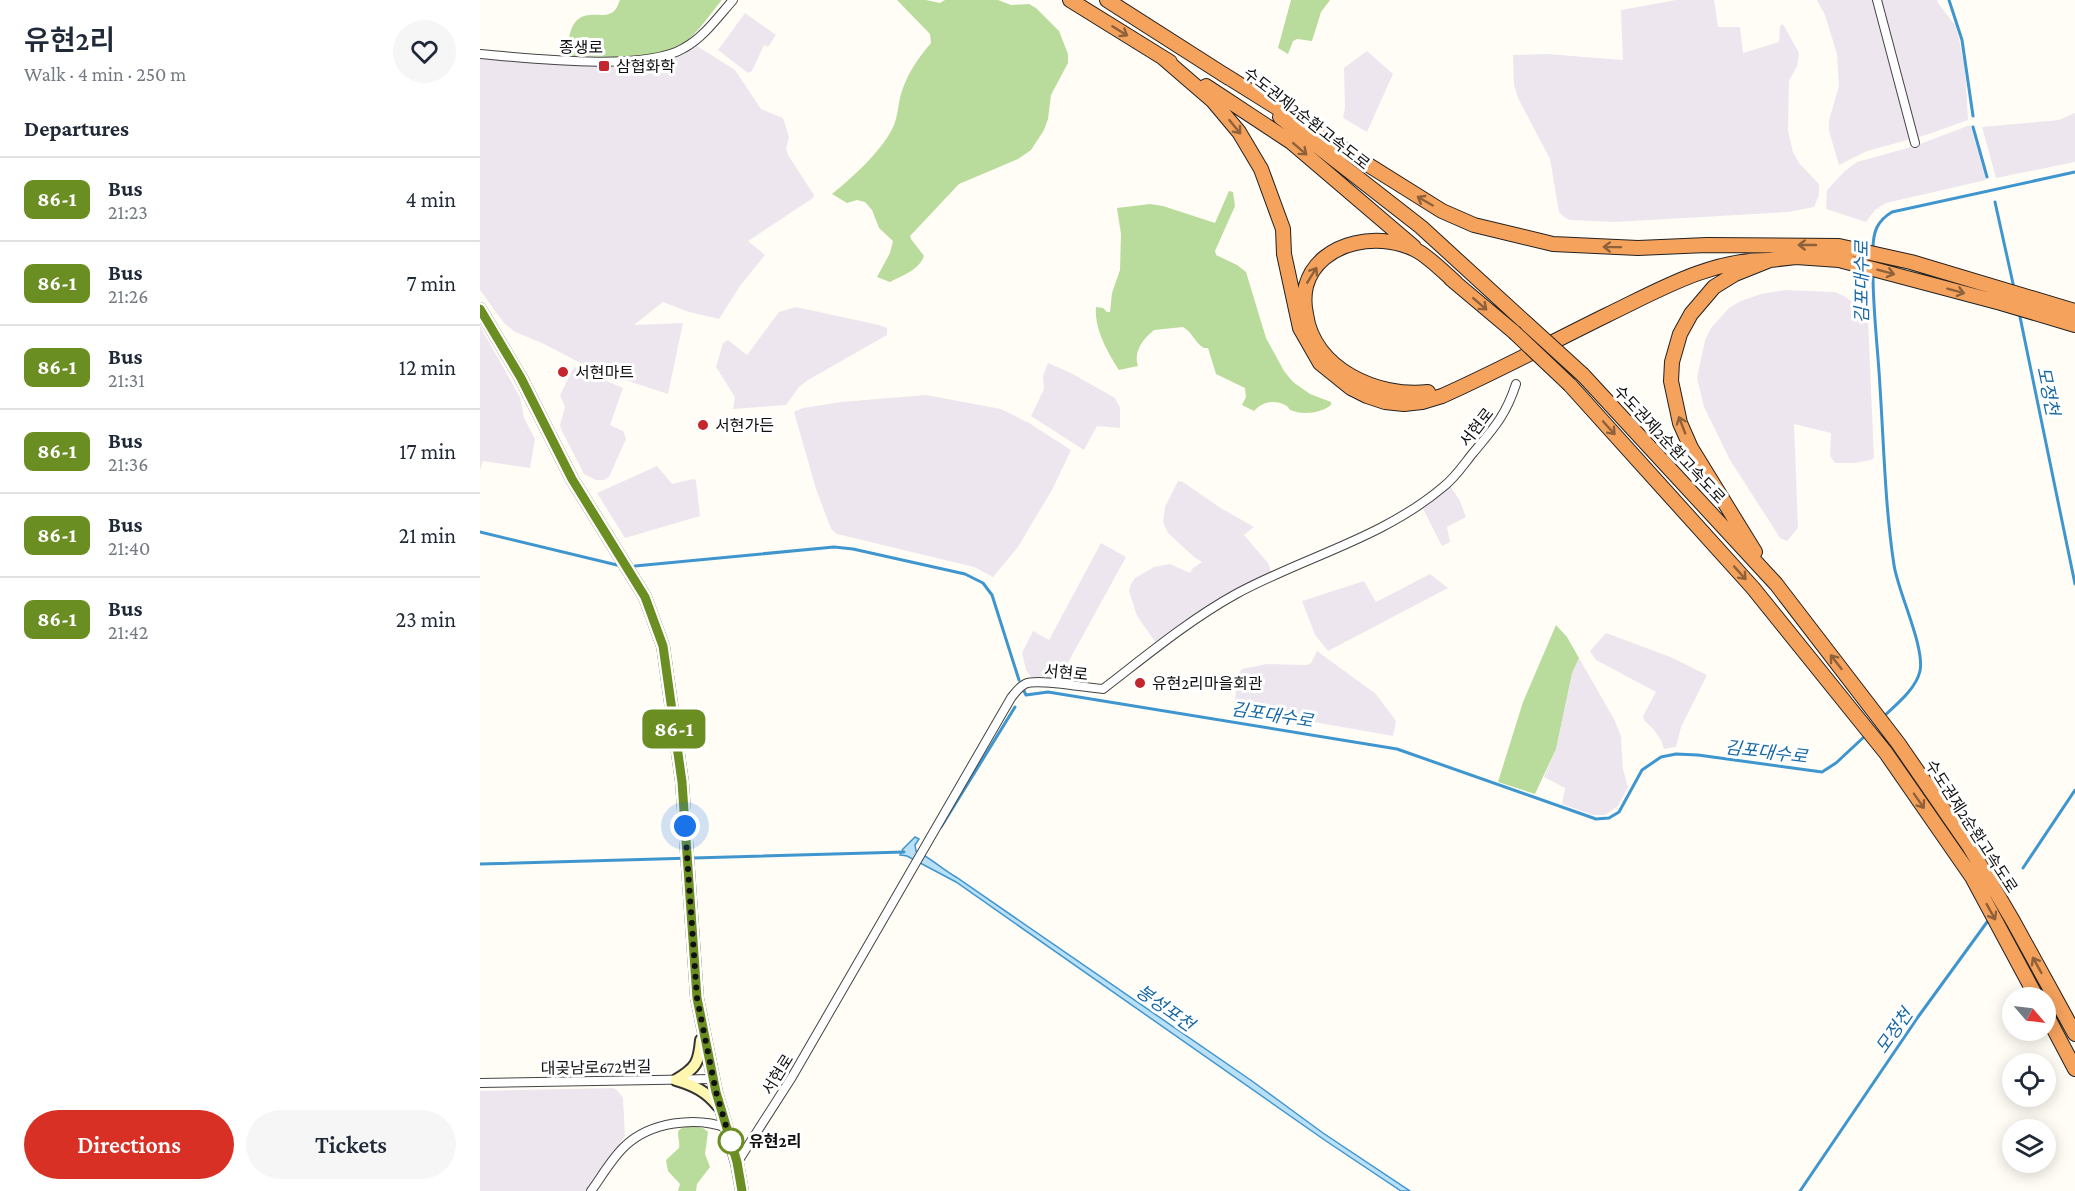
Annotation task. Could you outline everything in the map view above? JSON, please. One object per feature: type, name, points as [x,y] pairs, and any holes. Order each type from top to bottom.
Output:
[{"type":"highway","name":"수도권제2순환고속도로","points":[[1070,0],[1291,142],[1514,332],[1570,385],[1753,588],[1886,753],[1972,877],[2031,987]]},
{"type":"highway","name":"수도권제2순환고속도로","points":[[1107,0],[1223,74],[1421,227],[1582,375],[1679,476],[1776,584],[1898,743],[1970,846],[2075,1034]]},
{"type":"highway","points":[[1162,57],[1213,101],[1239,132],[1261,169],[1283,230],[1284,254],[1300,328],[1320,363],[1351,388],[1385,402],[1404,404],[1442,396],[1700,272],[1749,260],[1819,258],[1862,265],[2001,303],[2055,320],[2075,330]]},
{"type":"highway","points":[[1223,74],[1442,211],[1474,225],[1552,244],[1592,247],[1779,244],[1839,246],[1911,262],[2073,309]]},
{"type":"highway","points":[[1456,283],[1420,253],[1387,242],[1357,242],[1325,258],[1314,271],[1306,286],[1304,303],[1307,321],[1316,341],[1329,358],[1361,382],[1395,392],[1412,394],[1434,391],[1454,386],[1566,326],[1688,267],[1779,244]]},
{"type":"highway","points":[[1770,260],[1735,274],[1714,287],[1705,296],[1691,314],[1680,334],[1672,362],[1671,381],[1680,423],[1691,448],[1716,492],[1776,584]]},
{"type":"highway","points":[[2056,1033],[2075,1069]]},
{"type":"street","name":"종생로","points":[[480,54],[600,61],[671,55],[696,41],[733,0]]},
{"type":"street","points":[[1877,0],[1915,143]]},
{"type":"street","points":[[480,309],[521,378],[572,479],[645,597],[656,624],[665,656],[682,782],[694,967],[702,1029],[713,1079],[737,1162],[742,1191]]},
{"type":"street","name":"서현로","points":[[737,1162],[792,1077],[1011,698],[1023,685],[1041,682],[1103,690],[1218,604],[1282,572],[1333,551],[1414,508],[1445,486],[1498,424],[1510,402],[1516,384]]},
{"type":"street","points":[[676,1080],[692,1070],[697,1063],[700,1056],[702,1029]]},
{"type":"street","name":"대곶남로672번길","points":[[480,1083],[713,1079]]},
{"type":"street","points":[[676,1080],[708,1095],[722,1110]]},
{"type":"street","points":[[591,1191],[625,1146],[645,1132],[678,1123],[714,1123],[727,1128]]},
{"type":"shaded area","points":[[1676,0],[1714,0],[1718,27],[1740,27],[1743,53],[1779,42],[1780,26],[1783,24],[1799,53],[1797,66],[1789,81],[1788,131],[1793,152],[1799,163],[1819,184],[1819,195],[1814,207],[1788,212],[1615,222],[1570,220],[1559,212],[1550,159],[1518,98],[1514,85],[1513,55],[1547,54],[1623,60],[1621,10]]},
{"type":"shaded area","points":[[1817,0],[1937,0],[1955,25],[1959,39],[1965,69],[1968,120],[1926,135],[1867,151],[1839,165],[1829,131],[1829,120],[1839,86],[1837,54],[1825,15]]},
{"type":"shaded area","points":[[745,13],[776,35],[768,47],[764,45],[752,71],[748,73],[718,50]]},
{"type":"shaded area","points":[[697,46],[735,70],[761,109],[783,118],[789,137],[786,149],[788,155],[814,195],[813,198],[748,241],[765,255],[740,286],[719,319],[689,312],[663,302],[634,325],[683,323],[668,394],[592,369],[515,332],[504,323],[480,290],[480,58],[605,65],[636,64],[678,56]]},
{"type":"shaded area","points":[[1367,51],[1393,74],[1367,132],[1343,118],[1344,68]]},
{"type":"shaded area","points":[[2075,113],[2075,162],[1996,178],[1982,127],[2059,120]]},
{"type":"shaded area","points":[[1970,125],[1986,180],[1886,203],[1875,210],[1866,222],[1826,209],[1827,190],[1857,162],[1915,146]]},
{"type":"shaded area","points":[[1786,290],[1835,292],[1846,297],[1865,312],[1868,319],[1874,458],[1855,463],[1835,463],[1830,456],[1831,433],[1794,424],[1798,528],[1787,541],[1780,538],[1730,460],[1704,407],[1697,378],[1705,340],[1711,328],[1729,308],[1761,294]]},
{"type":"shaded area","points":[[796,307],[879,325],[887,328],[887,335],[808,380],[799,387],[786,405],[733,409],[735,397],[716,367],[723,343],[728,340],[747,355],[779,312]]},
{"type":"shaded area","points":[[480,326],[520,397],[524,418],[535,439],[530,468],[483,461],[480,470]]},
{"type":"shaded area","points":[[1048,363],[1115,398],[1120,408],[1120,428],[1097,426],[1084,450],[1031,416],[1044,389],[1043,376]]},
{"type":"shaded area","points":[[574,367],[623,388],[610,425],[623,431],[626,439],[609,477],[604,480],[596,480],[584,474],[560,425],[565,407],[560,395]]},
{"type":"shaded area","points":[[926,395],[1001,409],[1029,423],[1071,450],[1053,488],[1018,547],[993,577],[974,567],[837,534],[831,529],[816,489],[794,412],[803,408],[841,402]]},
{"type":"shaded area","points":[[657,466],[672,484],[696,480],[700,516],[625,538],[597,493]]},
{"type":"shaded area","points":[[1178,481],[1254,527],[1244,535],[1268,563],[1271,572],[1223,596],[1156,643],[1137,616],[1129,591],[1131,584],[1135,578],[1154,567],[1170,564],[1190,573],[1202,562],[1168,533],[1163,522],[1165,507]]},
{"type":"shaded area","points":[[1450,486],[1459,499],[1466,517],[1447,527],[1450,542],[1442,546],[1423,509]]},
{"type":"shaded area","points":[[1101,543],[1126,557],[1059,679],[1031,677],[1026,670],[1022,653],[1033,631],[1049,640]]},
{"type":"shaded area","points":[[1430,574],[1448,588],[1328,651],[1315,635],[1302,601],[1364,581],[1376,602]]},
{"type":"shaded area","points":[[1606,633],[1673,658],[1707,675],[1681,727],[1676,747],[1664,749],[1661,740],[1644,720],[1643,716],[1656,692],[1596,660],[1590,651]]},
{"type":"shaded area","points":[[1317,651],[1376,694],[1396,721],[1393,736],[1234,708],[1238,675],[1242,669],[1267,664],[1307,665],[1311,663]]},
{"type":"shaded area","points":[[1579,658],[1614,719],[1621,736],[1623,769],[1628,787],[1618,806],[1605,815],[1593,815],[1562,804],[1565,788],[1544,777],[1556,749],[1572,673]]},
{"type":"shaded area","points":[[613,1088],[623,1098],[625,1136],[587,1191],[480,1191],[480,1091]]},
{"type":"green space","points":[[620,0],[722,0],[692,36],[681,45],[669,50],[656,54],[627,57],[570,56],[569,37],[574,24],[583,16],[610,14],[616,9]]},
{"type":"green space","points":[[897,0],[926,0],[940,3],[945,0],[998,0],[1011,5],[1029,4],[1059,31],[1068,54],[1068,63],[1051,95],[1044,130],[1031,150],[1018,159],[959,184],[910,236],[924,256],[922,261],[910,272],[890,282],[877,277],[890,253],[893,241],[879,228],[872,210],[865,202],[857,200],[847,203],[832,194],[849,180],[883,144],[895,121],[906,80],[917,60],[931,43],[930,34]]},
{"type":"green space","points":[[1291,0],[1330,0],[1321,12],[1312,41],[1297,39],[1293,41],[1288,54],[1278,48]]},
{"type":"green space","points":[[1229,191],[1233,192],[1235,206],[1215,251],[1216,255],[1246,272],[1266,338],[1284,371],[1293,382],[1310,394],[1331,402],[1331,405],[1323,410],[1302,413],[1290,410],[1281,403],[1273,402],[1260,405],[1254,411],[1242,405],[1246,397],[1245,388],[1216,374],[1208,348],[1201,346],[1183,327],[1154,330],[1140,346],[1137,356],[1138,366],[1119,370],[1103,340],[1097,324],[1096,307],[1110,312],[1112,293],[1120,270],[1121,234],[1117,208],[1150,204],[1215,223]]},
{"type":"green space","points":[[1556,625],[1567,637],[1579,658],[1572,673],[1556,749],[1535,794],[1498,782],[1523,702]]},
{"type":"green space","points":[[692,1126],[703,1128],[708,1132],[705,1154],[710,1167],[697,1184],[696,1191],[678,1191],[680,1184],[668,1171],[666,1160],[679,1148],[679,1130]]},
{"type":"water","points":[[915,837],[919,839],[915,845],[916,851],[1410,1191],[1401,1191],[1326,1141],[956,882],[907,856],[900,855]]},
{"type":"waterway","name":"모정천","points":[[1949,0],[1962,40],[1973,116]]},
{"type":"waterway","name":"모정천","points":[[1973,127],[1987,177]]},
{"type":"waterway","name":"김포대수로","points":[[1873,249],[1877,228],[1892,212],[2075,172]]},
{"type":"waterway","name":"모정천","points":[[1995,202],[2014,288]]},
{"type":"waterway","name":"김포대수로","points":[[1873,274],[1891,543],[1896,576],[1919,648],[1920,661],[1918,678],[1905,696],[1883,717]]},
{"type":"waterway","name":"모정천","points":[[2019,312],[2075,584]]},
{"type":"waterway","points":[[480,532],[617,565]]},
{"type":"waterway","points":[[635,566],[834,547],[853,549],[965,574],[983,583],[992,595],[1019,680]]},
{"type":"waterway","name":"김포대수로","points":[[1024,691],[1026,695],[1048,692],[1397,749],[1596,819],[1609,818],[1619,812],[1642,770],[1661,757],[1676,754],[1698,755],[1822,772],[1836,763],[1866,735]]},
{"type":"waterway","name":"김포대수로","points":[[941,827],[1015,707]]},
{"type":"waterway","name":"모정천","points":[[2023,868],[2075,790]]},
{"type":"waterway","points":[[480,864],[904,852]]},
{"type":"waterway","name":"모정천","points":[[2003,898],[2011,886]]},
{"type":"waterway","name":"모정천","points":[[1800,1191],[1918,1017],[1990,918]]},
{"type":"bus line","name":"86-1","points":[[480,309],[521,378],[572,479],[645,597],[663,646],[682,782],[697,998],[716,1092],[737,1162],[742,1191]]},
{"type":"place","name":"삼협화학","points":[[604,66]]},
{"type":"place","name":"서현마트","points":[[563,372]]},
{"type":"place","name":"서현가든","points":[[703,425]]},
{"type":"place","name":"유현2리마을회관","points":[[1140,683]]},
{"type":"place","name":"유현2리","points":[[731,1141]]},
{"type":"route","points":[[685,826],[697,998],[716,1092],[732,1146],[731,1141]]},
{"type":"water label","name":"봉성포천","points":[[1165,1008]]}]
